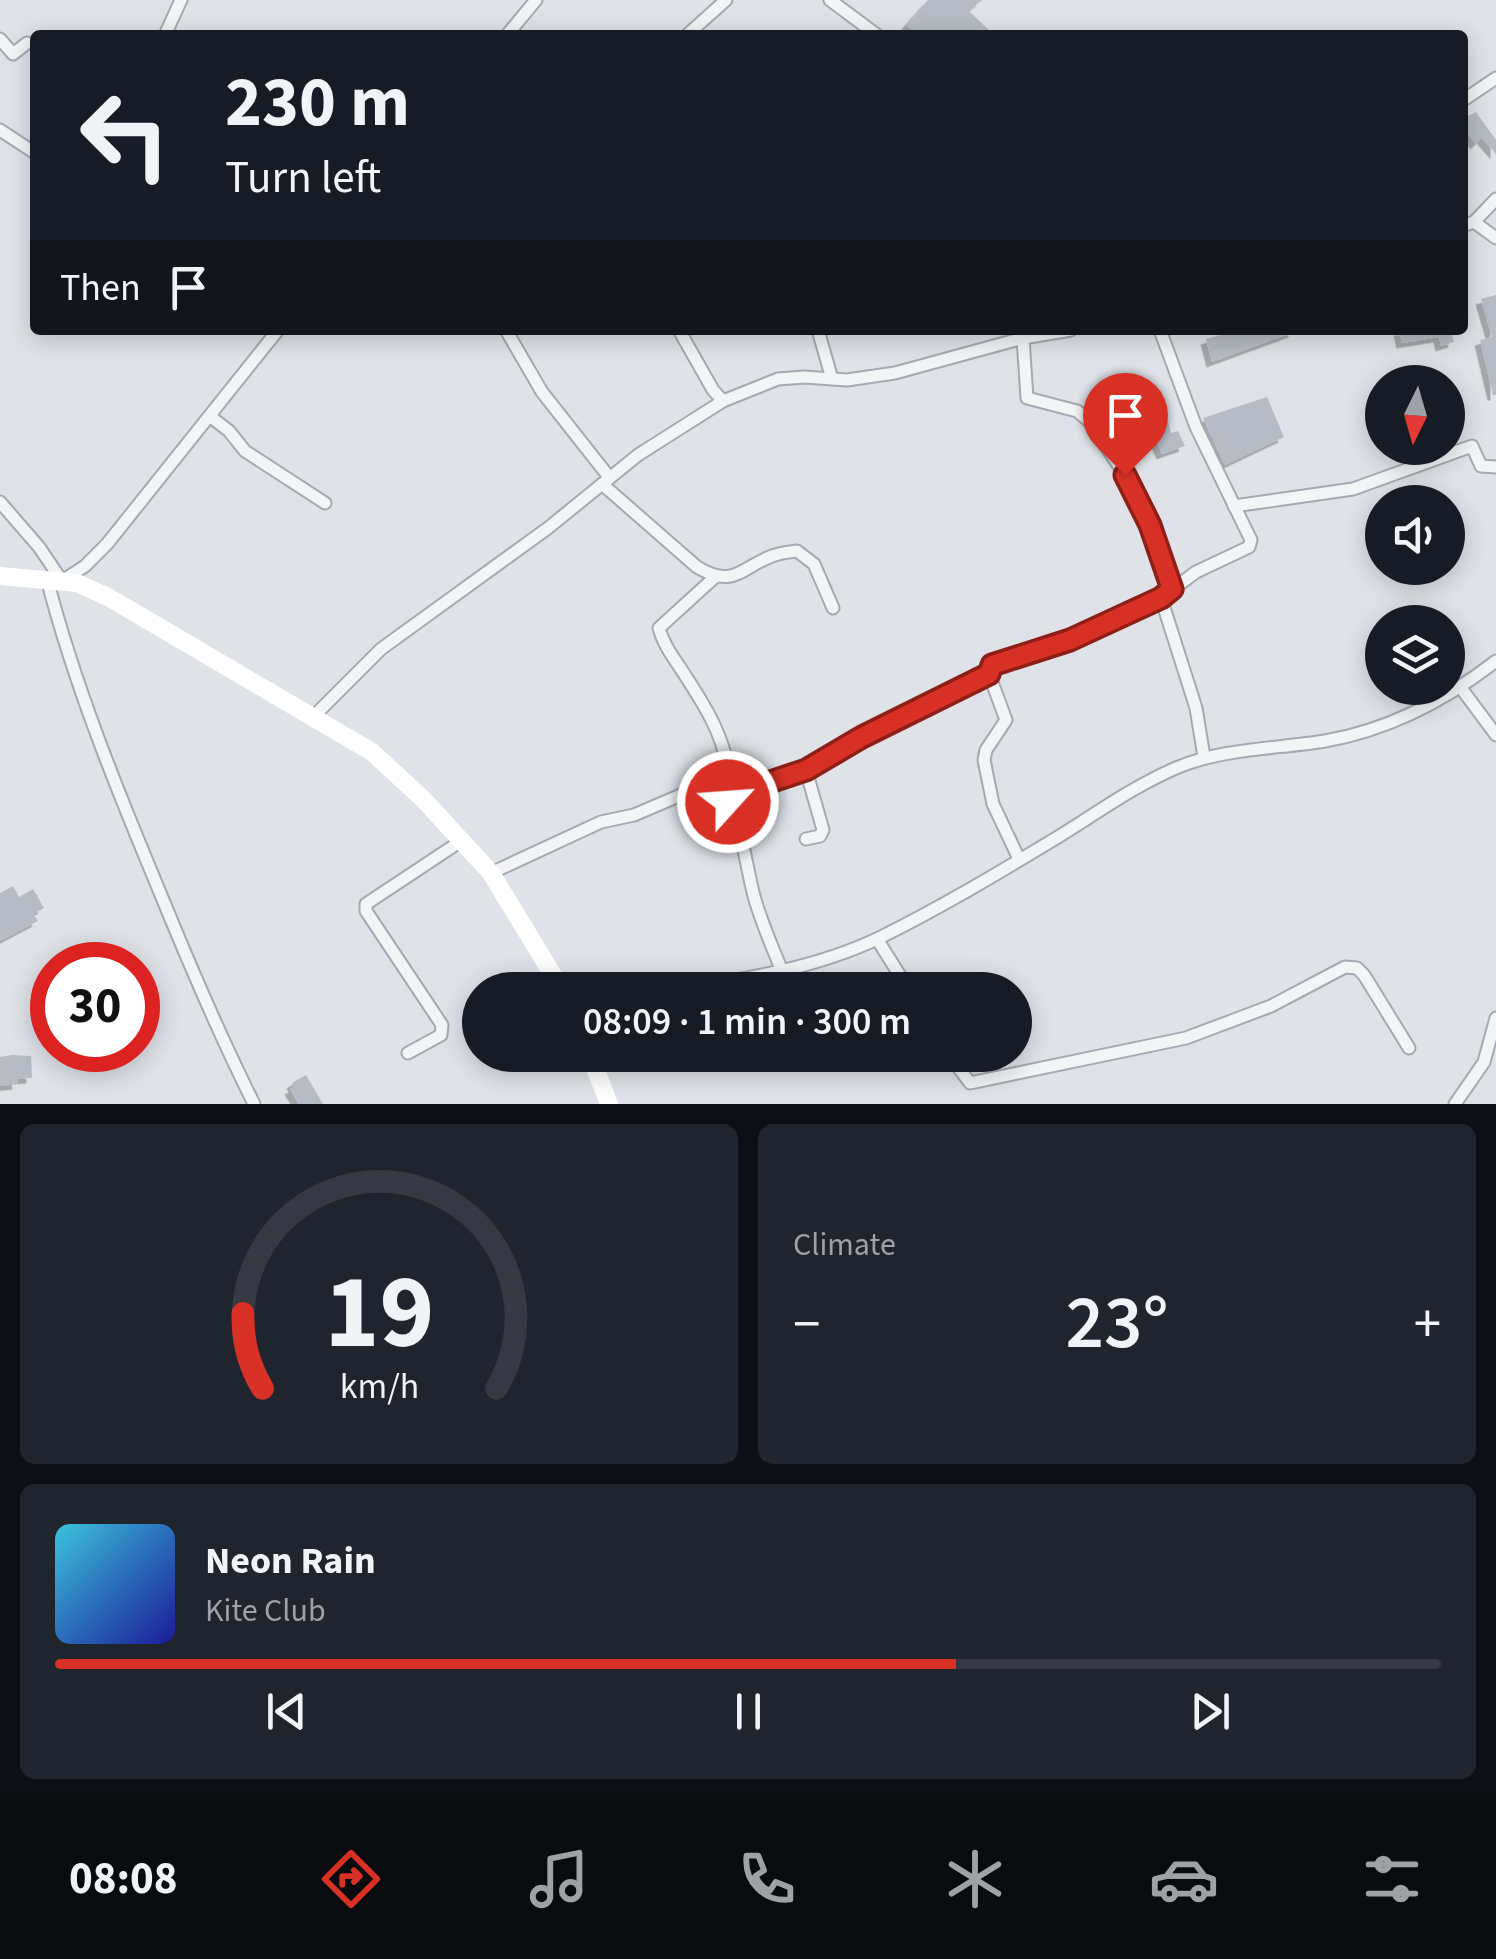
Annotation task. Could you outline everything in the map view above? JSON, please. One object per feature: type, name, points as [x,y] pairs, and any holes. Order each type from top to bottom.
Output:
[{"type":"street","points":[[167,30],[181,0]]},
{"type":"street","points":[[511,30],[536,0]]},
{"type":"street","points":[[693,30],[726,0]]},
{"type":"street","points":[[830,0],[870,30]]},
{"type":"street","points":[[0,39],[13,54],[28,43]]},
{"type":"street","points":[[1468,97],[1496,78]]},
{"type":"street","points":[[0,130],[30,150]]},
{"type":"street","points":[[1496,199],[1468,224],[1496,238]]},
{"type":"street","points":[[54,580],[85,566],[107,544],[274,335]]},
{"type":"street","points":[[509,335],[542,392],[606,481],[697,567],[715,577],[735,576],[772,556],[797,551],[814,564],[834,608]]},
{"type":"street","points":[[682,335],[723,401]]},
{"type":"street","points":[[819,335],[832,379]]},
{"type":"street","points":[[313,717],[381,650],[687,422],[723,401],[778,379],[895,373],[1042,335]]},
{"type":"street","points":[[1020,859],[986,780],[986,750],[1006,720],[989,674],[992,665],[1070,640],[1161,598],[1196,572],[1249,546],[1251,540],[1196,427],[1162,335]]},
{"type":"street","points":[[1024,338],[1027,398],[1076,411],[1089,422],[1125,475],[1144,512],[1172,589]]},
{"type":"street","points":[[210,417],[229,430],[245,451],[324,503]]},
{"type":"street","points":[[1234,506],[1354,489],[1472,446],[1481,466],[1496,467]]},
{"type":"street","points":[[0,502],[39,547],[54,580],[63,642],[136,839],[254,1104]]},
{"type":"street","points":[[0,576],[77,583],[108,597],[372,752],[423,799],[491,874],[551,972]]},
{"type":"street","points":[[491,874],[601,822],[634,814],[729,775],[726,750],[714,720],[659,628],[715,577]]},
{"type":"street","points":[[1161,598],[1196,708],[1204,757]]},
{"type":"street","points":[[1465,685],[1496,661]]},
{"type":"street","points":[[728,802],[806,770],[862,737],[989,674]]},
{"type":"street","points":[[1465,693],[1496,734]]},
{"type":"street","points":[[776,972],[806,967],[877,939],[1020,859],[1133,789],[1204,757],[1350,736],[1425,705]]},
{"type":"street","points":[[806,770],[823,830],[820,836],[806,840]]},
{"type":"street","points":[[718,782],[728,802],[754,896],[782,971]]},
{"type":"street","points":[[408,1054],[440,1035],[442,1025],[366,911],[366,904],[461,841]]},
{"type":"street","points":[[877,939],[897,972]]},
{"type":"street","points":[[1032,1070],[1186,1038],[1270,1006],[1345,967],[1357,968],[1364,974],[1409,1048]]},
{"type":"street","points":[[1454,1104],[1484,1062],[1496,1018]]},
{"type":"street","points":[[597,1072],[609,1104]]},
{"type":"street","points":[[962,1072],[970,1083],[1023,1072]]},
{"type":"building","points":[[928,0],[982,0],[969,11],[989,30],[912,30],[906,25]]},
{"type":"building","points":[[1476,112],[1496,140],[1496,154],[1482,138],[1476,144],[1468,134],[1468,116]]},
{"type":"building","points":[[1496,295],[1493,395],[1480,340],[1492,337],[1481,299]]},
{"type":"building","points":[[1221,335],[1286,335],[1212,362],[1206,339]]},
{"type":"building","points":[[1400,335],[1452,335],[1454,342],[1441,346],[1439,337],[1402,343]]},
{"type":"building","points":[[1148,387],[1150,392],[1160,390],[1162,400],[1153,403],[1160,424],[1168,421],[1171,433],[1178,431],[1185,446],[1162,454],[1157,442],[1125,452],[1115,429],[1140,419],[1131,389]]},
{"type":"building","points":[[1267,397],[1284,437],[1225,465],[1213,440],[1218,436],[1212,438],[1203,418]]},
{"type":"building","points":[[13,886],[19,897],[33,889],[44,908],[33,914],[38,921],[0,941],[0,893]]},
{"type":"building","points":[[30,1056],[32,1078],[1,1086],[0,1057]]},
{"type":"building","points":[[306,1075],[323,1104],[299,1104],[290,1089],[294,1087],[292,1083]]},
{"type":"route","points":[[728,802],[806,770],[862,737],[950,696],[989,674],[992,665],[1070,640],[1161,598],[1172,589],[1150,525],[1125,475]]}]
